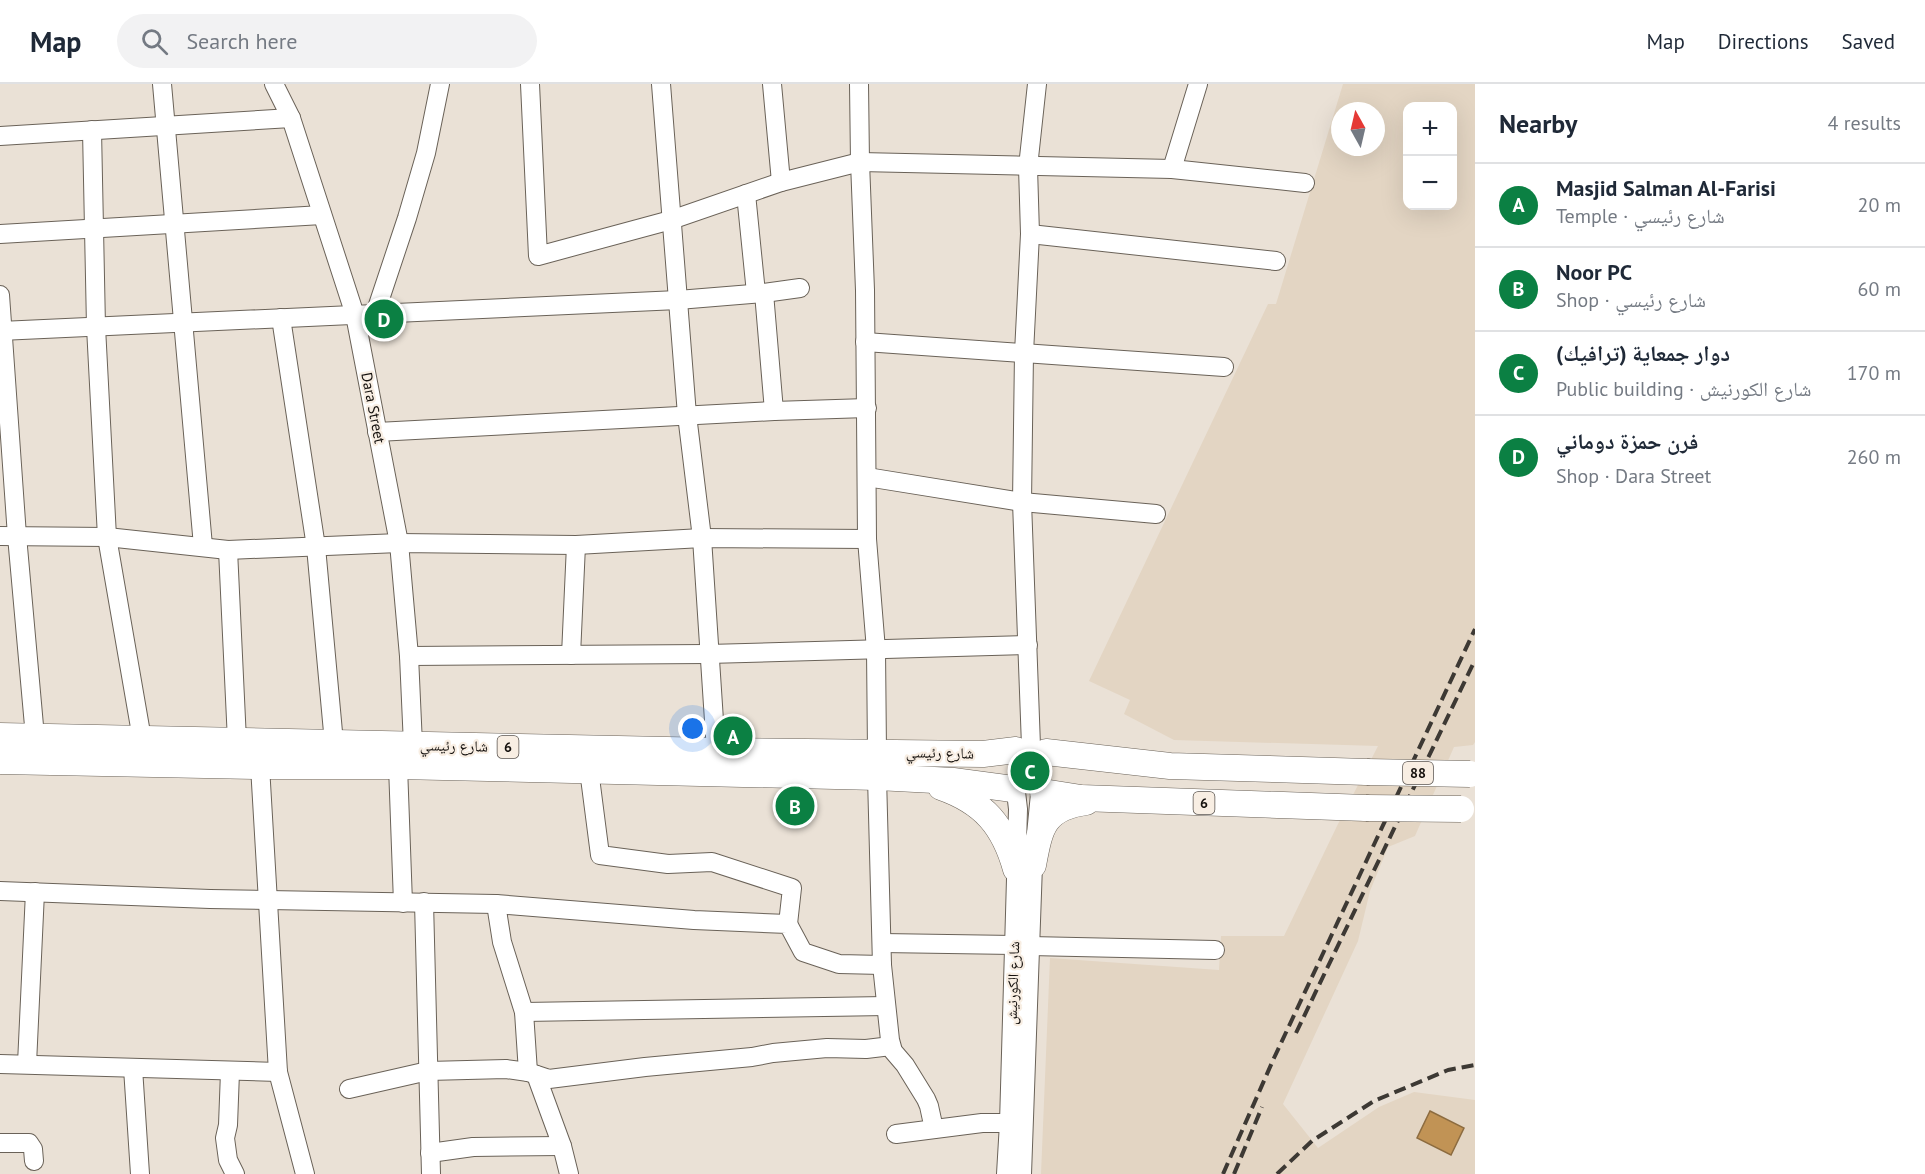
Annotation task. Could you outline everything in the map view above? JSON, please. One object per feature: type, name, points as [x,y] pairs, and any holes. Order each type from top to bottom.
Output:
[{"type":"highway","name":"شارع رئيسي","points":[[0,736],[142,740],[252,753],[398,766],[589,770],[877,764],[1031,750],[1170,766],[1472,774]]},
{"type":"highway","name":"شارع رئيسي","points":[[0,760],[252,753],[334,743],[716,751],[877,764],[906,778],[953,781],[1063,796],[1365,808],[1468,809]]},
{"type":"highway","points":[[1031,750],[1053,763],[1054,775],[1052,783],[1028,792],[1006,779],[1005,767],[1010,756],[1031,750]]},
{"type":"highway","points":[[906,778],[956,792],[982,808],[991,817],[1009,848],[1025,867],[1042,827],[1050,815],[1057,810],[1078,803],[1123,800]]},
{"type":"street","points":[[162,84],[203,546]]},
{"type":"street","name":"Dara Street","points":[[274,84],[291,118],[355,315],[399,543],[413,745]]},
{"type":"street","points":[[375,314],[426,153],[440,84]]},
{"type":"street","points":[[530,84],[538,256],[671,220],[781,182],[860,162],[1172,169],[1305,183]]},
{"type":"street","points":[[661,84],[687,415],[702,538],[716,751]]},
{"type":"street","points":[[772,84],[781,182]]},
{"type":"street","points":[[860,84],[867,408],[867,539],[876,650],[882,965],[891,1046],[926,1099],[934,1129]]},
{"type":"street","points":[[1031,750],[1022,502],[1024,353],[1030,234],[1028,167],[1037,84]]},
{"type":"street","points":[[1172,169],[1198,84]]},
{"type":"street","points":[[0,136],[291,118]]},
{"type":"street","points":[[92,130],[96,327],[107,537],[142,740]]},
{"type":"street","points":[[746,194],[774,411]]},
{"type":"street","points":[[0,234],[322,215]]},
{"type":"street","points":[[1030,234],[1276,261]]},
{"type":"street","points":[[1,331],[678,300],[800,288]]},
{"type":"street","points":[[0,295],[8,536],[35,737]]},
{"type":"street","points":[[281,318],[316,547],[334,743]]},
{"type":"street","points":[[865,342],[1224,367]]},
{"type":"street","points":[[377,432],[687,415],[867,408]]},
{"type":"street","points":[[867,477],[1022,502],[1156,514]]},
{"type":"street","points":[[8,536],[107,537],[228,550],[399,543],[576,545],[702,538],[867,539]]},
{"type":"street","points":[[571,655],[576,545]]},
{"type":"street","points":[[228,550],[268,900],[278,1072],[305,1174]]},
{"type":"street","points":[[408,656],[708,654],[1028,645]]},
{"type":"street","points":[[398,766],[403,903]]},
{"type":"street","points":[[589,770],[600,855],[668,864],[712,862],[792,888],[788,924],[803,952],[839,964],[882,965]]},
{"type":"street","name":"شارع الكورنيش","points":[[1006,1174],[1022,945],[1028,792]]},
{"type":"street","points":[[0,891],[210,899],[496,904],[694,920],[788,924]]},
{"type":"street","points":[[27,1064],[35,892]]},
{"type":"street","points":[[424,902],[431,1174]]},
{"type":"street","points":[[496,904],[502,942],[524,1012],[532,1073],[562,1146],[569,1174]]},
{"type":"street","points":[[882,943],[1215,950]]},
{"type":"street","name":"شارع الكورنيش","points":[[1022,945],[1022,1174]]},
{"type":"street","points":[[524,1012],[886,1006]]},
{"type":"street","points":[[349,1089],[428,1071],[506,1070],[532,1073],[549,1079],[773,1053],[891,1046]]},
{"type":"street","points":[[0,1064],[278,1072]]},
{"type":"street","points":[[133,1068],[141,1174]]},
{"type":"street","points":[[230,1072],[228,1125],[225,1138],[228,1160],[235,1174]]},
{"type":"street","points":[[896,1134],[991,1122],[1009,1122]]},
{"type":"street","points":[[0,1143],[29,1143],[33,1149],[34,1161]]},
{"type":"street","points":[[430,1153],[473,1147],[562,1146]]},
{"type":"shaded area","points":[[1343,84],[1475,84],[1475,742],[1473,745],[1454,747],[1415,836],[1388,847],[1370,891],[1358,941],[1283,1104],[1318,1148],[1379,1107],[1414,1092],[1475,1100],[1475,1174],[1041,1174],[1050,958],[1219,970],[1221,936],[1284,936],[1378,746],[1174,740],[1124,714],[1130,700],[1089,681],[1268,304],[1276,304],[1331,123],[1331,156],[1385,156],[1385,102],[1338,102]]},
{"type":"shaded area","points":[[1430,1111],[1464,1128],[1451,1155],[1417,1138]]},
{"type":"railway","points":[[1223,1174],[1274,1058],[1475,629]]},
{"type":"railway","points":[[1296,1033],[1475,660]]},
{"type":"railway","points":[[1277,1174],[1312,1141],[1374,1101],[1448,1070],[1475,1065]]},
{"type":"railway","points":[[1234,1174],[1262,1107]]},
{"type":"place","name":"فرن حمزة دوماني","points":[[384,319]]},
{"type":"place","name":"Masjid Salman Al-Farisi","points":[[733,736]]},
{"type":"place","name":"دوار جمعاية (ترافيك)","points":[[1030,771]]},
{"type":"place","name":"Noor PC","points":[[795,806]]}]
